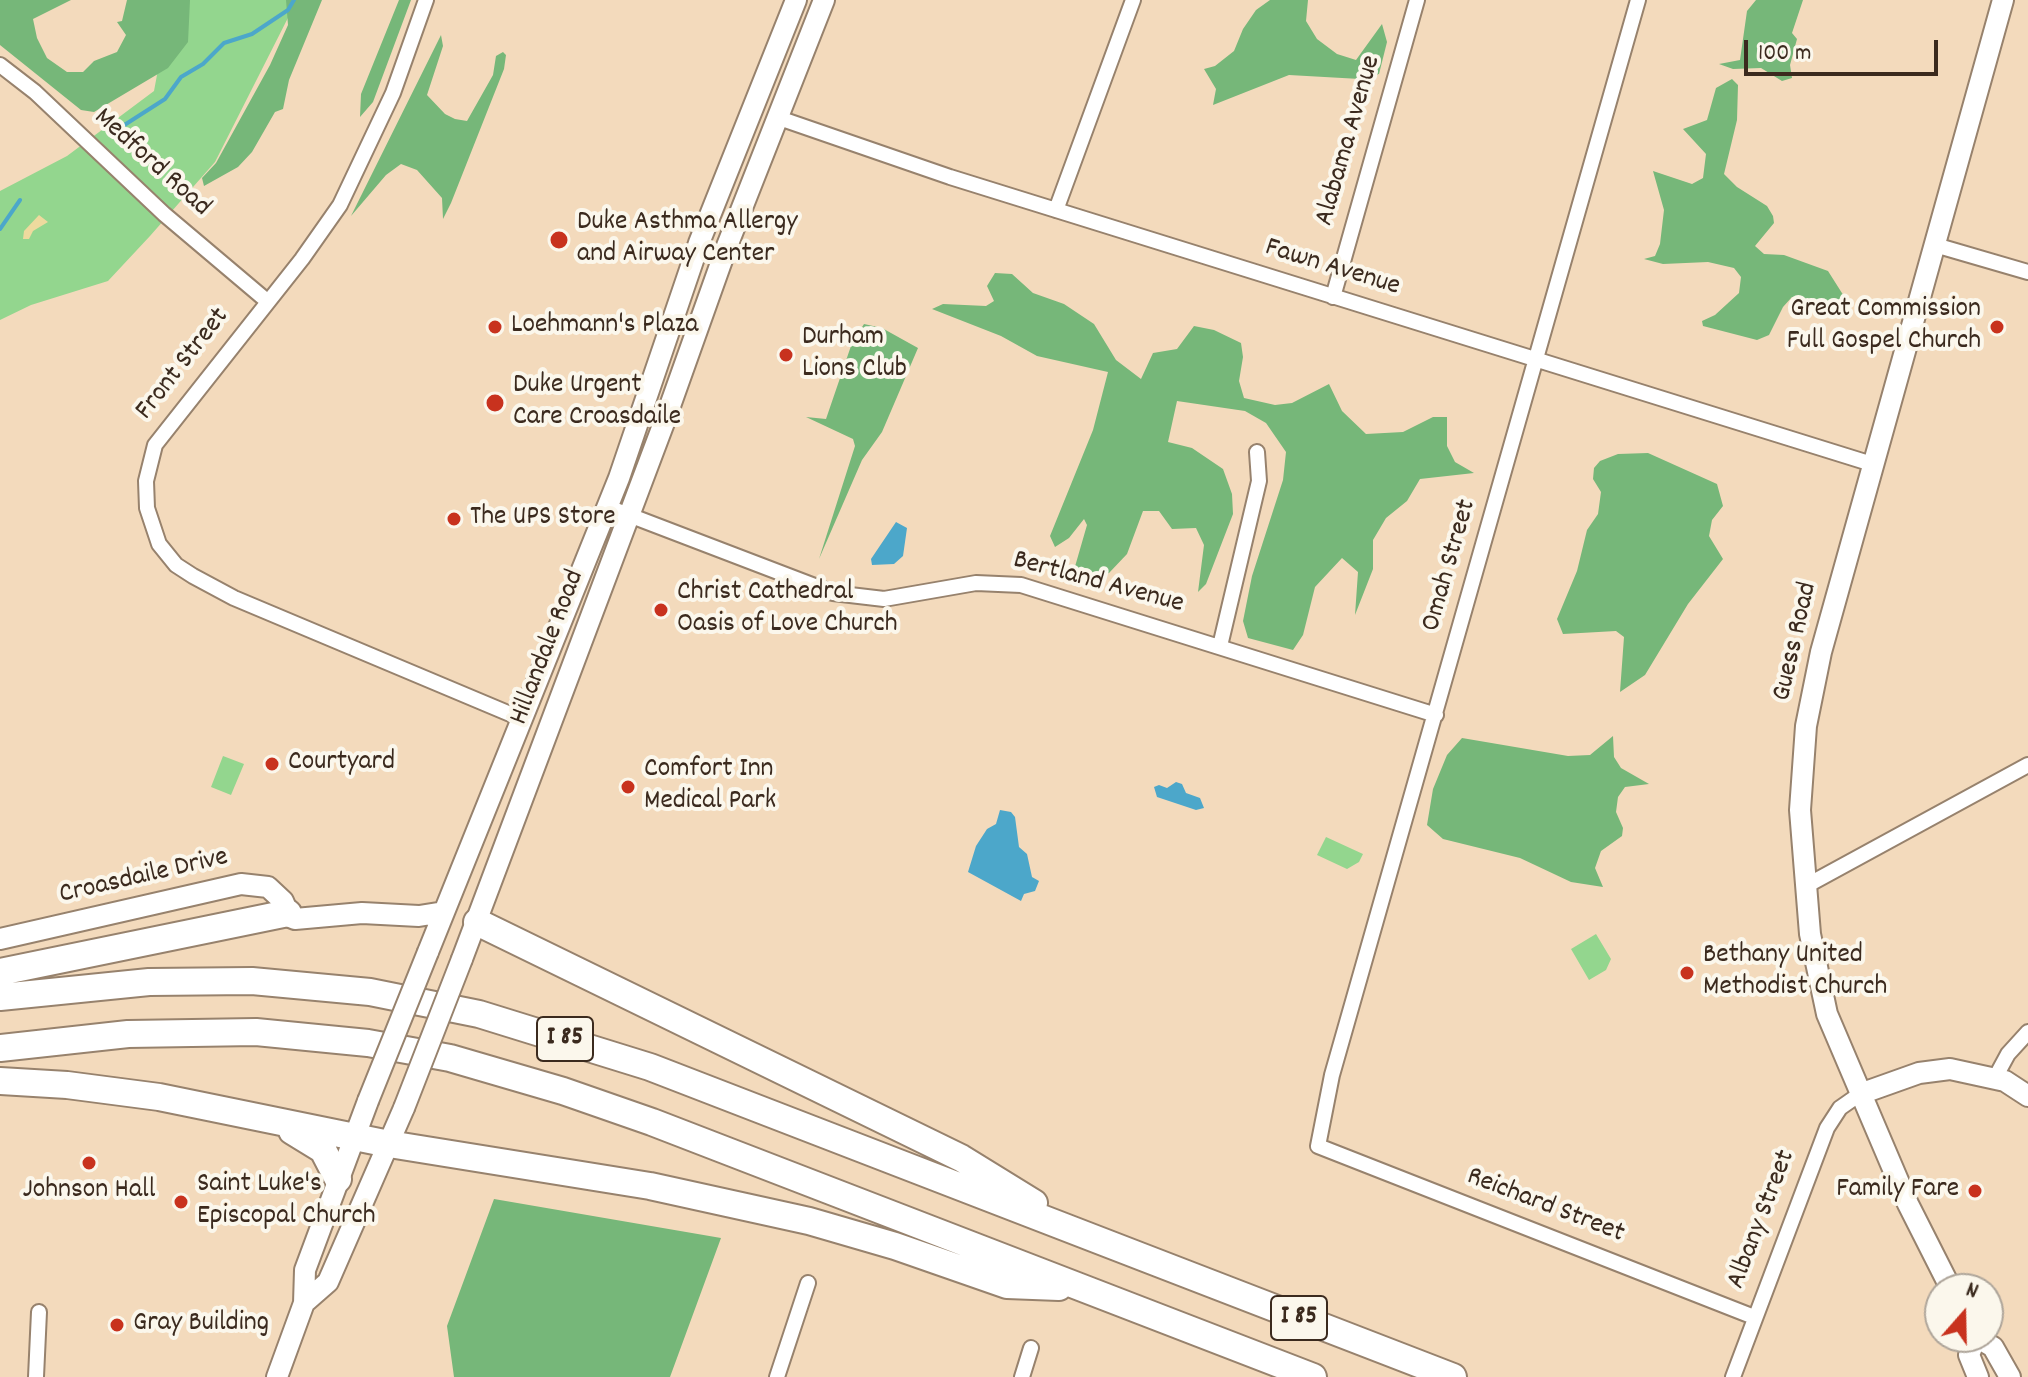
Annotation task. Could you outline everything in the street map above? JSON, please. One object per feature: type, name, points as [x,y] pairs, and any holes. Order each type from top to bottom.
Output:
[{"type":"highway","points":[[0,972],[288,913]]},
{"type":"highway","points":[[477,922],[961,1158],[1099,1241]]},
{"type":"highway","name":"I 85","points":[[0,997],[97,986],[197,980],[310,985],[429,1002],[536,1030],[650,1067],[1453,1377]]},
{"type":"highway","name":"I 85","points":[[0,1048],[128,1034],[256,1032],[368,1043],[450,1058],[563,1091],[652,1122],[1313,1377]]},
{"type":"highway","points":[[0,1081],[112,1090],[389,1144],[556,1169],[771,1212],[895,1246],[1007,1285],[1083,1288]]},
{"type":"highway","points":[[276,1123],[318,1145],[338,1179]]},
{"type":"main road","name":"Guess Road","points":[[1943,1273],[1908,1204],[1827,1014],[1814,957],[1804,887],[1800,810],[1806,726],[1821,652],[2003,0]]},
{"type":"main road","name":"Hillandale Road","points":[[277,1377],[304,1303],[305,1270],[354,1136],[608,507],[655,379],[699,243],[793,7]]},
{"type":"main road","points":[[779,118],[771,109],[771,102],[792,50],[793,7]]},
{"type":"main road","name":"Hillandale Road","points":[[304,1303],[328,1282],[404,1108],[477,922],[630,516],[727,246],[820,7]]},
{"type":"main road","points":[[727,246],[740,177],[759,131],[753,109]]},
{"type":"main road","name":"Croasdaile Drive","points":[[0,939],[241,884],[268,887],[280,897],[288,913]]},
{"type":"main road","points":[[288,913],[358,904],[406,904],[477,922]]},
{"type":"main road","points":[[1860,1094],[1933,1070],[1968,1071],[1995,1078],[2028,1096]]},
{"type":"main road","points":[[1970,1353],[1978,1377]]},
{"type":"main road","points":[[1996,1353],[2010,1377]]},
{"type":"street","name":"Front Street","points":[[426,0],[393,93],[340,205],[315,242],[155,445],[149,465],[147,494],[153,531],[176,565],[234,598],[522,719]]},
{"type":"street","points":[[1056,210],[1133,0]]},
{"type":"street","name":"Alabama Avenue","points":[[1333,297],[1417,0]]},
{"type":"street","name":"Omah Street","points":[[1318,1146],[1325,1102],[1638,0]]},
{"type":"street","name":"Medford Road","points":[[0,65],[35,92],[164,214],[267,301]]},
{"type":"street","name":"Fawn Avenue","points":[[779,118],[831,138],[1056,210],[1872,464]]},
{"type":"street","points":[[1935,245],[2028,272]]},
{"type":"street","points":[[1220,646],[1259,481],[1257,452]]},
{"type":"street","name":"Bertland Avenue","points":[[608,507],[833,593],[884,599],[1000,582],[1021,585],[1436,715]]},
{"type":"street","points":[[1804,887],[2028,765]]},
{"type":"street","points":[[1995,1078],[2008,1054],[2028,1032]]},
{"type":"street","name":"Albany Street","points":[[1733,1377],[1827,1128],[1840,1108],[1860,1094]]},
{"type":"street","name":"Reichard Street","points":[[1318,1146],[1754,1317]]},
{"type":"street","points":[[777,1377],[808,1283]]},
{"type":"street","points":[[36,1377],[39,1312]]},
{"type":"street","points":[[1022,1377],[1031,1348]]},
{"type":"green space","points":[[0,0],[71,0],[33,19],[37,38],[47,58],[67,72],[83,72],[94,61],[117,52],[126,35],[117,22],[122,21],[127,0],[190,0],[188,42],[168,68],[94,112],[81,110],[0,45]]},
{"type":"green space","points":[[171,0],[297,0],[215,162],[150,236],[108,281],[31,305],[0,320],[0,191],[67,156],[154,91]]},
{"type":"green space","points":[[286,0],[322,0],[289,80],[283,109],[275,112],[252,152],[238,167],[204,186],[202,178],[216,163],[270,65],[288,25]]},
{"type":"green space","points":[[399,0],[411,0],[373,102],[360,117],[361,94]]},
{"type":"green space","points":[[1270,0],[1308,0],[1306,21],[1317,39],[1337,54],[1356,60],[1382,24],[1387,42],[1379,74],[1360,79],[1289,75],[1213,105],[1216,89],[1204,69],[1215,66],[1234,51],[1243,29],[1256,10]]},
{"type":"green space","points":[[1756,0],[1803,0],[1792,33],[1797,39],[1790,65],[1792,78],[1782,81],[1761,68],[1733,69],[1719,64],[1740,60],[1747,11]]},
{"type":"green space","points":[[441,35],[443,46],[427,95],[445,114],[455,119],[467,121],[493,75],[496,56],[503,52],[506,55],[504,69],[451,203],[443,219],[442,198],[417,170],[401,164],[386,175],[351,216]]},
{"type":"green space","points":[[1732,79],[1738,85],[1737,120],[1724,174],[1737,187],[1767,206],[1774,223],[1755,246],[1764,254],[1784,255],[1828,271],[1847,301],[1830,304],[1792,297],[1783,307],[1769,335],[1757,340],[1703,326],[1702,321],[1715,315],[1739,293],[1741,277],[1734,268],[1708,262],[1663,264],[1644,259],[1655,256],[1660,244],[1664,210],[1653,171],[1692,184],[1703,178],[1706,154],[1683,129],[1707,120],[1716,88]]},
{"type":"green space","points":[[995,273],[1012,274],[1033,293],[1064,304],[1094,324],[1116,360],[1141,379],[1153,353],[1177,349],[1194,326],[1214,330],[1241,343],[1243,357],[1239,381],[1244,398],[1275,405],[1292,403],[1329,384],[1342,411],[1366,434],[1403,432],[1433,417],[1447,417],[1447,446],[1455,462],[1474,473],[1420,479],[1407,501],[1386,518],[1373,540],[1373,569],[1355,615],[1358,572],[1342,558],[1315,587],[1303,635],[1293,650],[1248,638],[1243,621],[1252,576],[1283,480],[1286,452],[1266,423],[1245,411],[1177,401],[1168,442],[1192,448],[1223,469],[1232,494],[1233,514],[1206,584],[1198,592],[1204,545],[1196,528],[1172,529],[1159,511],[1143,511],[1127,554],[1109,573],[1095,578],[1074,570],[1087,525],[1084,519],[1069,538],[1055,547],[1050,536],[1093,430],[1108,372],[1037,356],[1001,336],[932,309],[943,304],[986,306],[994,301],[987,286]]},
{"type":"green space","points":[[864,324],[882,328],[918,348],[882,432],[862,460],[819,559],[855,446],[853,439],[806,417],[826,419],[852,343]]},
{"type":"green space","points":[[1648,453],[1717,484],[1723,506],[1712,520],[1709,536],[1723,559],[1688,604],[1645,675],[1620,692],[1624,637],[1616,631],[1563,634],[1557,619],[1577,571],[1587,530],[1598,514],[1601,492],[1593,479],[1594,468],[1600,461],[1618,454]]},
{"type":"green space","points":[[1613,736],[1614,757],[1621,768],[1649,784],[1625,787],[1618,797],[1616,812],[1623,828],[1622,836],[1601,851],[1595,868],[1603,887],[1571,882],[1520,858],[1443,839],[1427,825],[1433,789],[1447,755],[1462,738],[1568,756],[1590,755]]},
{"type":"green space","points":[[223,756],[244,764],[231,795],[211,787]]},
{"type":"green space","points":[[1326,837],[1363,854],[1359,862],[1347,869],[1317,855]]},
{"type":"green space","points":[[1596,934],[1611,959],[1606,970],[1589,980],[1571,949]]},
{"type":"green space","points":[[494,1199],[721,1238],[670,1377],[454,1377],[447,1326]]},
{"type":"sand","points":[[39,215],[48,222],[33,231],[29,239],[23,239],[24,231]]},
{"type":"water","points":[[896,522],[907,528],[903,556],[894,564],[872,565],[871,559]]},
{"type":"water","points":[[1176,782],[1182,784],[1186,793],[1200,798],[1204,808],[1196,810],[1157,797],[1154,787],[1167,788]]},
{"type":"water","points":[[1000,810],[1011,812],[1015,817],[1019,847],[1027,854],[1032,877],[1039,881],[1035,891],[1024,894],[1021,901],[968,872],[976,846],[987,829],[996,824]]},
{"type":"waterway","points":[[115,131],[165,99],[181,77],[203,64],[224,43],[252,34],[288,10],[294,0]]},
{"type":"waterway","points":[[0,229],[20,200]]},
{"type":"place","name":"Duke Asthma Allergy and Airway Center","points":[[559,240]]},
{"type":"place","name":"Loehmann's Plaza","points":[[495,327]]},
{"type":"place","name":"Great Commission Full Gospel Church","points":[[1997,327]]},
{"type":"place","name":"Durham Lions Club","points":[[786,355]]},
{"type":"place","name":"Duke Urgent Care Croasdaile","points":[[495,403]]},
{"type":"place","name":"The UPS Store","points":[[454,519]]},
{"type":"place","name":"Christ Cathedral Oasis of Love Church","points":[[661,610]]},
{"type":"place","name":"Courtyard","points":[[272,764]]},
{"type":"place","name":"Comfort Inn Medical Park","points":[[628,787]]},
{"type":"place","name":"Bethany United Methodist Church","points":[[1687,973]]},
{"type":"place","name":"Johnson Hall","points":[[89,1163]]},
{"type":"place","name":"Family Fare","points":[[1975,1191]]},
{"type":"place","name":"Saint Luke's Episcopal Church","points":[[181,1202]]},
{"type":"place","name":"Gray Building","points":[[117,1325]]}]
